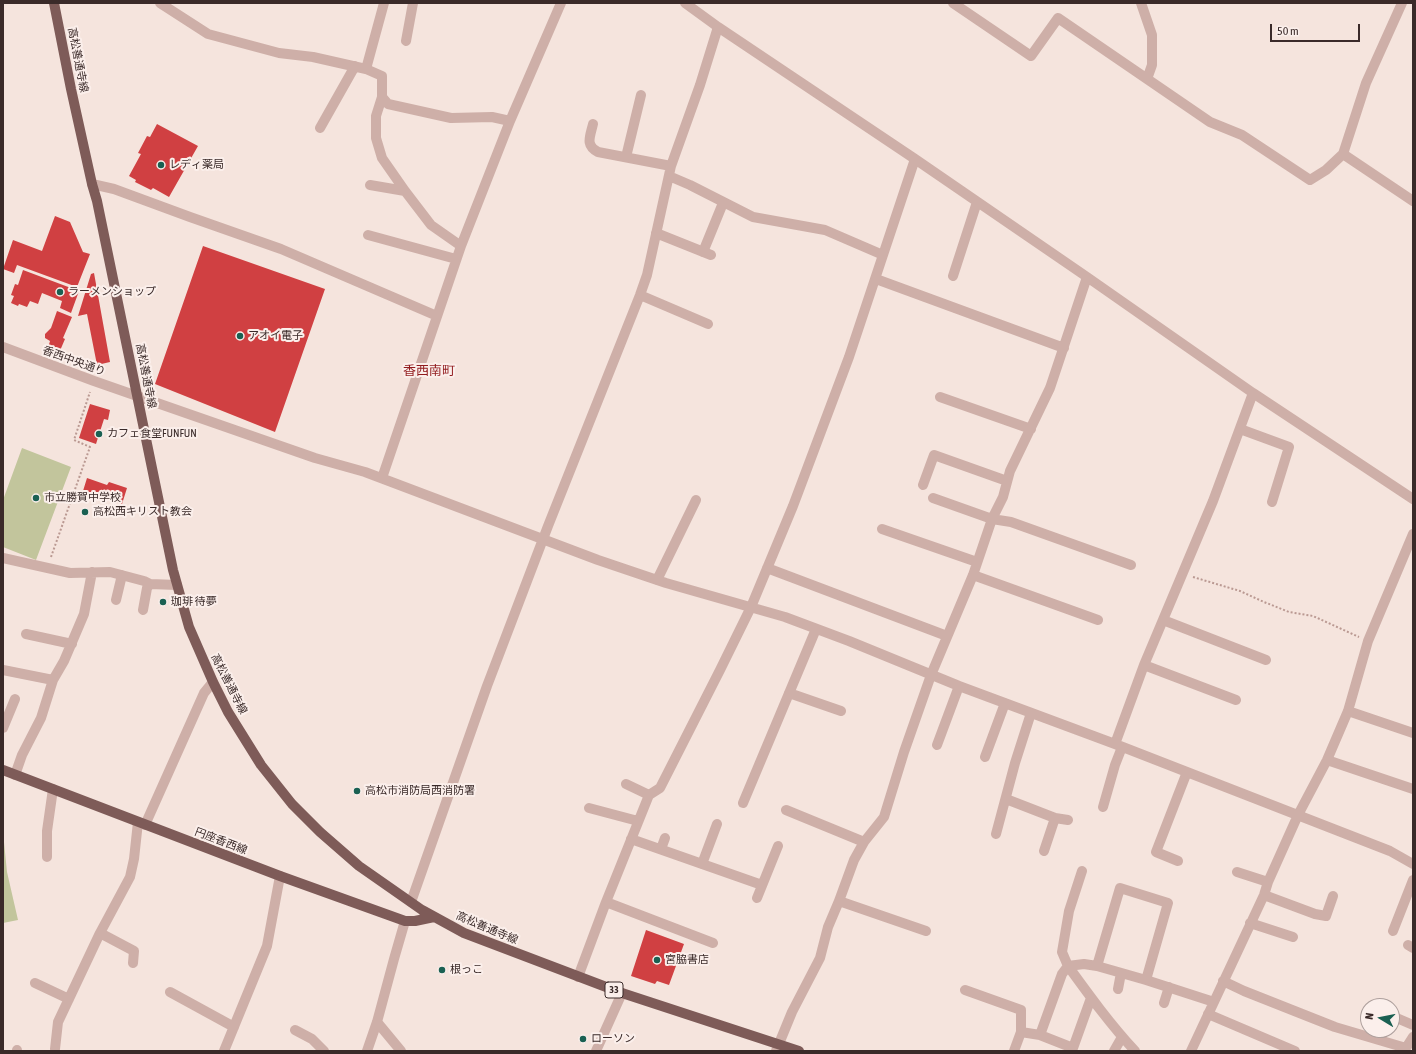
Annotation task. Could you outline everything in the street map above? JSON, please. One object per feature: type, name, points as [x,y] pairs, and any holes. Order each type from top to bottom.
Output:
[{"type":"main road","name":"高松善通寺線","points":[[54,3],[71,90],[97,201],[177,585],[189,626],[213,682],[228,712],[261,765],[292,804],[320,832],[359,866],[434,917],[464,933],[622,993],[777,1047],[799,1051]]},
{"type":"main road","name":"円座香西線","points":[[3,770],[280,876],[405,921],[415,921],[434,917]]},
{"type":"street","points":[[160,3],[208,34],[279,54],[313,57],[366,68],[382,76],[382,97],[376,116],[376,138],[382,158],[431,225],[461,246]]},
{"type":"street","points":[[366,68],[384,3]]},
{"type":"street","points":[[406,41],[413,3]]},
{"type":"street","points":[[382,478],[456,259],[510,121],[560,3]]},
{"type":"street","points":[[684,3],[915,159],[1253,393],[1413,499]]},
{"type":"street","points":[[953,3],[964,6],[1031,56],[1058,18],[1210,122],[1242,135],[1310,180],[1326,170],[1343,154],[1366,83],[1402,3]]},
{"type":"street","points":[[1141,3],[1152,35],[1152,65],[1147,79]]},
{"type":"street","points":[[411,902],[487,686],[548,526],[640,295],[647,275],[670,171],[700,85],[718,27]]},
{"type":"street","points":[[320,128],[355,66]]},
{"type":"street","points":[[626,157],[641,95]]},
{"type":"street","points":[[382,97],[388,104],[452,118],[492,117],[510,121]]},
{"type":"street","points":[[593,124],[589,144],[591,148],[598,152],[626,157],[670,171],[690,185],[753,217],[825,230],[883,255]]},
{"type":"street","points":[[1343,154],[1413,201]]},
{"type":"street","points":[[578,977],[649,795],[660,788],[720,670],[751,607],[793,506],[849,357],[915,159]]},
{"type":"street","points":[[92,184],[114,189],[280,249],[437,316]]},
{"type":"street","points":[[370,185],[405,191]]},
{"type":"street","points":[[953,276],[977,202]]},
{"type":"street","points":[[656,233],[707,254],[723,203]]},
{"type":"street","points":[[368,235],[456,259]]},
{"type":"street","points":[[777,1047],[792,1012],[820,958],[828,927],[854,860],[864,842],[884,817],[904,752],[931,675],[973,575],[992,519],[1003,497],[1010,471],[1050,388],[1087,277]]},
{"type":"street","points":[[876,279],[1064,348]]},
{"type":"street","points":[[640,295],[708,324]]},
{"type":"street","name":"香西中央通り","points":[[3,347],[94,381],[316,458],[382,478],[543,540],[657,580],[785,617],[959,686],[1118,745],[1390,851],[1413,864]]},
{"type":"street","points":[[1103,807],[1115,765],[1118,745],[1144,665],[1213,501],[1253,393]]},
{"type":"street","points":[[940,397],[1031,429]]},
{"type":"street","points":[[1240,429],[1289,447],[1272,502]]},
{"type":"street","points":[[923,485],[934,455],[1007,481]]},
{"type":"street","points":[[933,498],[992,519],[1011,522],[1131,565]]},
{"type":"street","points":[[657,580],[696,500]]},
{"type":"street","points":[[882,529],[977,562]]},
{"type":"street","points":[[1191,1051],[1264,895],[1268,882],[1298,815],[1327,760],[1348,711],[1368,641],[1413,534]]},
{"type":"street","points":[[4,561],[70,573],[110,572],[144,580],[150,584],[177,585]]},
{"type":"street","points":[[767,568],[947,636]]},
{"type":"street","points":[[15,775],[22,754],[40,718],[53,680],[72,644],[84,614],[92,572]]},
{"type":"street","points":[[116,600],[122,575]]},
{"type":"street","points":[[973,575],[1098,620]]},
{"type":"street","points":[[143,610],[147,588],[150,584]]},
{"type":"street","points":[[1163,620],[1266,660]]},
{"type":"street","points":[[743,804],[816,629]]},
{"type":"street","points":[[26,634],[72,644]]},
{"type":"street","points":[[1144,665],[1236,700]]},
{"type":"street","points":[[3,670],[53,680]]},
{"type":"street","points":[[55,1049],[58,1022],[100,933],[130,877],[142,823],[204,693],[213,682]]},
{"type":"street","points":[[937,745],[959,686]]},
{"type":"street","points":[[789,693],[841,711]]},
{"type":"street","points":[[3,728],[15,699]]},
{"type":"street","points":[[985,758],[1005,703]]},
{"type":"street","points":[[1348,711],[1413,733]]},
{"type":"street","points":[[996,834],[1015,763],[1031,713]]},
{"type":"street","points":[[1327,760],[1413,789]]},
{"type":"street","points":[[1178,861],[1156,852],[1187,772]]},
{"type":"street","points":[[626,784],[649,795]]},
{"type":"street","points":[[47,857],[47,831],[53,789]]},
{"type":"street","points":[[1006,799],[1055,818],[1068,820]]},
{"type":"street","points":[[589,808],[638,821]]},
{"type":"street","points":[[786,810],[864,842]]},
{"type":"street","points":[[1044,851],[1055,818]]},
{"type":"street","points":[[702,864],[717,824]]},
{"type":"street","points":[[661,850],[665,838]]},
{"type":"street","points":[[631,839],[762,885]]},
{"type":"street","points":[[757,898],[778,846]]},
{"type":"street","points":[[1082,871],[1069,911],[1062,952],[1068,966],[1122,1037],[1135,1051]]},
{"type":"street","points":[[1237,872],[1268,882]]},
{"type":"street","points":[[224,1051],[268,946],[280,876]]},
{"type":"street","points":[[1393,931],[1413,880]]},
{"type":"street","points":[[1096,966],[1120,888],[1168,903],[1146,980]]},
{"type":"street","points":[[1264,895],[1315,914],[1326,916],[1333,896]]},
{"type":"street","points":[[839,901],[926,931]]},
{"type":"street","points":[[606,902],[714,943]]},
{"type":"street","points":[[367,1051],[377,1022],[405,921]]},
{"type":"street","points":[[1250,923],[1293,937]]},
{"type":"street","points":[[100,933],[134,951],[133,963]]},
{"type":"street","points":[[1040,1036],[1062,974],[1068,966],[1084,964],[1096,966],[1169,987],[1214,1002]]},
{"type":"street","points":[[1118,989],[1121,973]]},
{"type":"street","points":[[1223,981],[1244,991],[1335,1027],[1405,1049],[1413,1036]]},
{"type":"street","points":[[35,983],[69,999]]},
{"type":"street","points":[[1164,1003],[1169,987]]},
{"type":"street","points":[[965,990],[1021,1010],[1021,1032],[1014,1051]]},
{"type":"street","points":[[170,992],[234,1027]]},
{"type":"street","points":[[596,1051],[622,993]]},
{"type":"street","points":[[1021,1032],[1040,1036],[1073,1048],[1092,998]]},
{"type":"street","points":[[1208,1014],[1261,1042],[1295,1051]]},
{"type":"street","points":[[1400,1019],[1413,1025]]},
{"type":"street","points":[[377,1022],[401,1051]]},
{"type":"street","points":[[295,1030],[312,1040],[324,1051]]},
{"type":"street","points":[[1114,1051],[1122,1037]]},
{"type":"path","points":[[47,568],[90,446],[74,440],[94,381]]},
{"type":"path","points":[[1183,574],[1240,590],[1288,612],[1313,616],[1368,641]]},
{"type":"green space","points":[[22,448],[71,467],[36,560],[3,547],[3,500]]},
{"type":"green space","points":[[3,832],[7,872],[18,920],[3,923]]},
{"type":"building","name":"レディ薬局","points":[[157,124],[198,146],[169,197],[153,188],[151,190],[135,182],[136,180],[129,176],[141,154],[138,153],[147,136],[150,137]]},
{"type":"building","points":[[55,216],[70,222],[83,252],[90,254],[77,287],[17,265],[14,273],[3,269],[13,240],[42,251]]},
{"type":"building","name":"アオイ電子","points":[[203,246],[325,289],[275,432],[155,384]]},
{"type":"building","points":[[23,270],[79,291],[71,313],[60,308],[62,301],[42,293],[38,304],[30,301],[27,307],[19,304],[18,306],[11,303],[14,296],[11,295],[15,284],[18,285]]},
{"type":"building","points":[[94,273],[110,362],[97,365],[87,314],[78,316],[91,274]]},
{"type":"building","points":[[57,311],[72,317],[63,338],[65,339],[59,353],[48,348],[50,341],[45,338],[45,334],[51,328]]},
{"type":"building","points":[[90,404],[110,410],[108,420],[104,419],[96,444],[79,438]]},
{"type":"building","points":[[87,478],[107,485],[109,482],[127,488],[122,504],[83,491]]},
{"type":"building","name":"宮脇書店","points":[[646,930],[684,944],[669,985],[657,981],[655,984],[631,976]]},
{"type":"place","name":"レディ薬局","points":[[161,165]]},
{"type":"place","name":"ラーメンショップ","points":[[60,292]]},
{"type":"place","name":"アオイ電子","points":[[240,336]]},
{"type":"place","name":"カフェ食堂FUNFUN","points":[[99,434]]},
{"type":"place","name":"市立勝賀中学校","points":[[36,498]]},
{"type":"place","name":"高松西キリスト教会","points":[[85,512]]},
{"type":"place","name":"珈琲 待夢","points":[[163,602]]},
{"type":"place","name":"高松市消防局西消防署","points":[[357,791]]},
{"type":"place","name":"宮脇書店","points":[[657,960]]},
{"type":"place","name":"根っこ","points":[[442,970]]},
{"type":"place","name":"ローソン","points":[[583,1039]]},
{"type":"district","name":"香西南町","points":[[429,371]]}]
